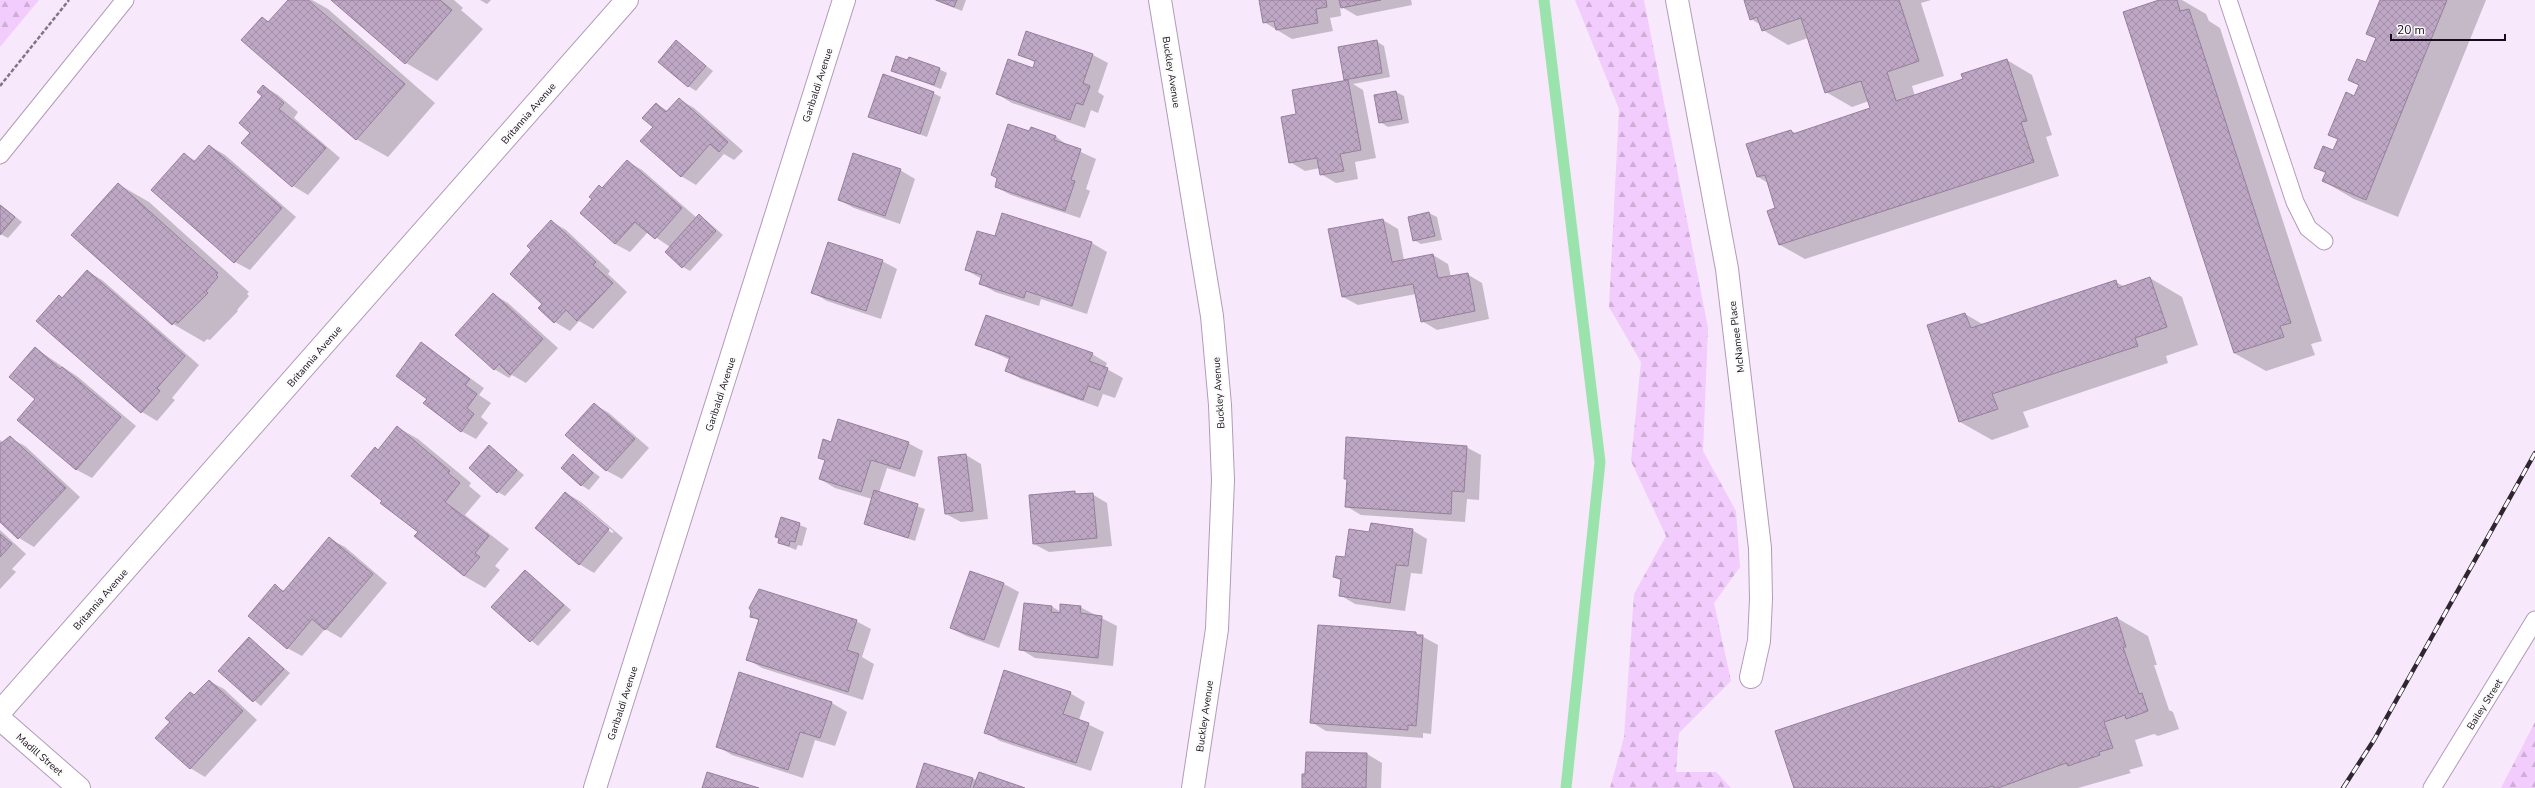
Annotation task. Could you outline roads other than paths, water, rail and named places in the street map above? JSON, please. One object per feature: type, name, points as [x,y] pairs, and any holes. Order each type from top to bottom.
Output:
[{"type":"street","name":"Britannia Avenue","points":[[0,712],[627,0]]},
{"type":"street","name":"Garibaldi Avenue","points":[[595,788],[844,0]]},
{"type":"street","name":"Buckley Avenue","points":[[1160,0],[1212,316],[1220,404],[1223,480],[1217,629],[1193,788]]},
{"type":"street","name":"McNamee Place","points":[[1677,0],[1727,269],[1760,548],[1761,599],[1759,641],[1751,677]]},
{"type":"street","name":"Madill Street","points":[[0,719],[79,788]]},
{"type":"lane","points":[[0,155],[125,0]]},
{"type":"lane","points":[[2228,0],[2295,202],[2308,228],[2324,241]]},
{"type":"lane","name":"Bailey Street","points":[[2432,788],[2535,620]]},
{"type":"waterway","points":[[1544,0],[1600,462],[1566,788]]},
{"type":"railway","points":[[2343,788],[2374,740],[2535,453]]}]
